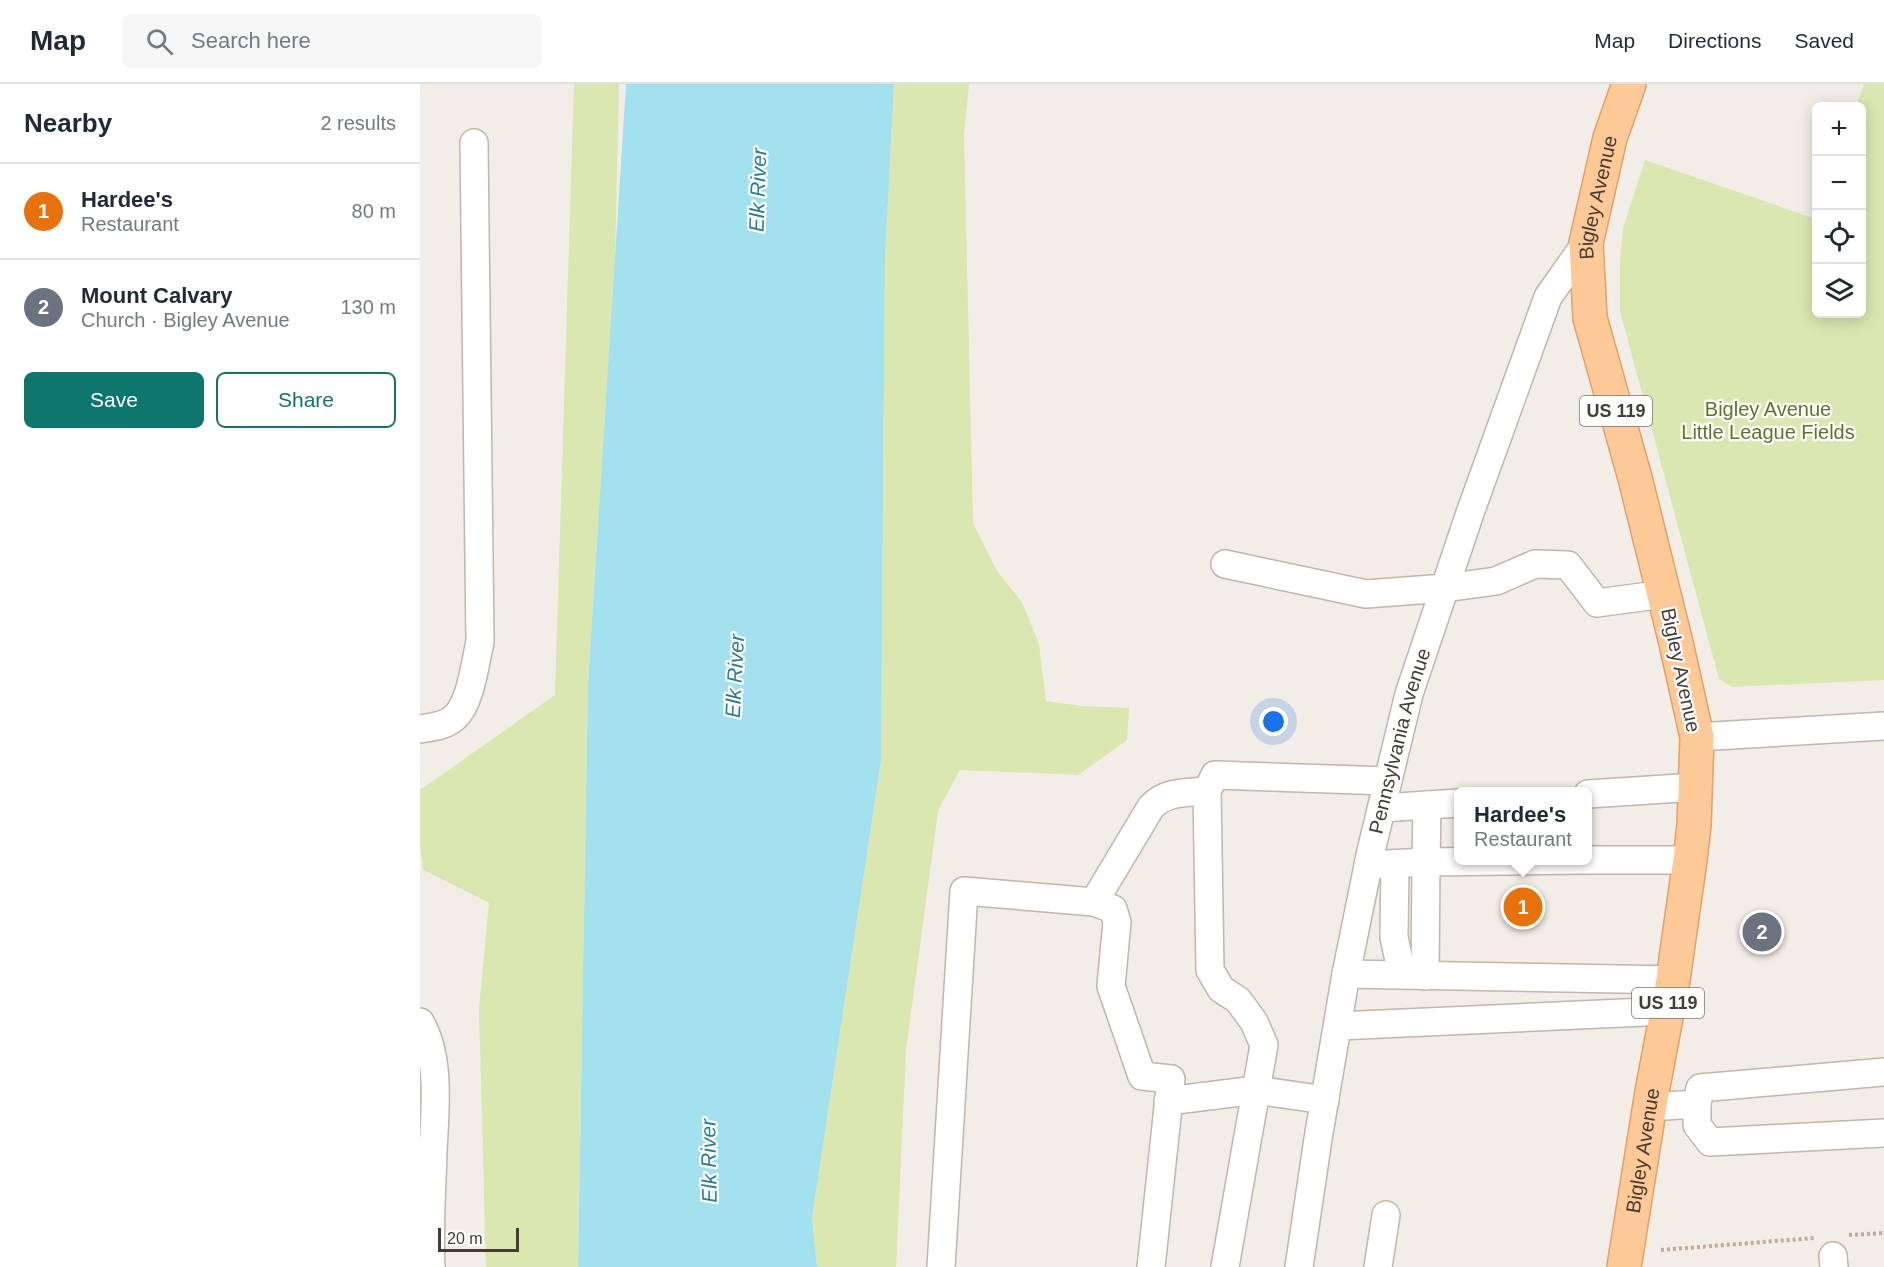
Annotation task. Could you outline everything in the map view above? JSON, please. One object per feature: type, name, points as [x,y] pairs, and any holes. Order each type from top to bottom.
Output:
[{"type":"main road","name":"Bigley Avenue","points":[[1624,1267],[1649,1107],[1670,995],[1690,860],[1694,825],[1697,737],[1635,478],[1590,318],[1586,243],[1610,138],[1629,84]]},
{"type":"street","points":[[420,729],[441,726],[456,717],[467,699],[480,642],[474,142]]},
{"type":"street","name":"Pennsylvania Avenue","points":[[1299,1267],[1346,974],[1368,866],[1409,694],[1548,297],[1586,243]]},
{"type":"street","points":[[1225,564],[1366,594],[1445,588],[1496,581],[1535,564],[1568,565],[1597,603],[1664,594]]},
{"type":"street","points":[[1697,737],[1884,726]]},
{"type":"street","points":[[1225,1267],[1264,1045],[1254,1022],[1238,1000],[1221,989],[1210,970],[1207,791],[1215,775],[1388,781]]},
{"type":"street","points":[[1592,794],[1696,787]]},
{"type":"street","points":[[1094,902],[1150,807],[1159,798],[1173,794],[1207,791]]},
{"type":"street","points":[[1382,807],[1454,803]]},
{"type":"street","points":[[1414,975],[1426,862],[1427,805]]},
{"type":"street","points":[[1592,861],[1690,860]]},
{"type":"street","points":[[1368,866],[1454,862]]},
{"type":"street","points":[[1395,864],[1394,937],[1414,975]]},
{"type":"street","points":[[941,1267],[964,891],[1094,902],[1113,909],[1117,922],[1111,986],[1142,1076],[1171,1079],[1151,1267]]},
{"type":"street","points":[[1346,974],[1414,975],[1670,995]]},
{"type":"street","points":[[1338,1026],[1670,995]]},
{"type":"street","points":[[420,1022],[429,1045],[436,1104],[431,1267]]},
{"type":"street","points":[[1884,1072],[1700,1088],[1696,1125],[1710,1142],[1884,1133]]},
{"type":"street","points":[[1168,1101],[1256,1090],[1325,1100]]},
{"type":"street","points":[[1649,1107],[1697,1104]]},
{"type":"street","points":[[1378,1267],[1386,1215]]},
{"type":"path","points":[[1661,1250],[1835,1249],[1884,1233]]},
{"type":"green space","points":[[574,84],[619,84],[615,260],[588,682],[578,1267],[486,1267],[479,1008],[489,903],[423,870],[420,846],[420,790],[555,695]]},
{"type":"green space","points":[[894,84],[969,84],[964,134],[973,523],[997,571],[1022,602],[1039,644],[1046,701],[1082,706],[1129,708],[1127,740],[1078,775],[960,770],[938,811],[906,1050],[896,1267],[817,1267],[812,1218],[881,761],[885,259]]},
{"type":"green space","name":"Bigley Avenue Little League Fields","points":[[1864,84],[1884,84],[1884,680],[1732,687],[1719,679],[1620,311],[1623,228],[1645,160],[1812,218],[1812,318],[1866,318],[1866,102],[1857,102]]},
{"type":"water","name":"Elk River","points":[[626,84],[894,84],[885,259],[881,761],[812,1218],[817,1267],[578,1267],[588,682]]},
{"type":"place","name":"Hardee's","points":[[1523,907]]},
{"type":"place","name":"Mount Calvary","points":[[1762,932]]}]
